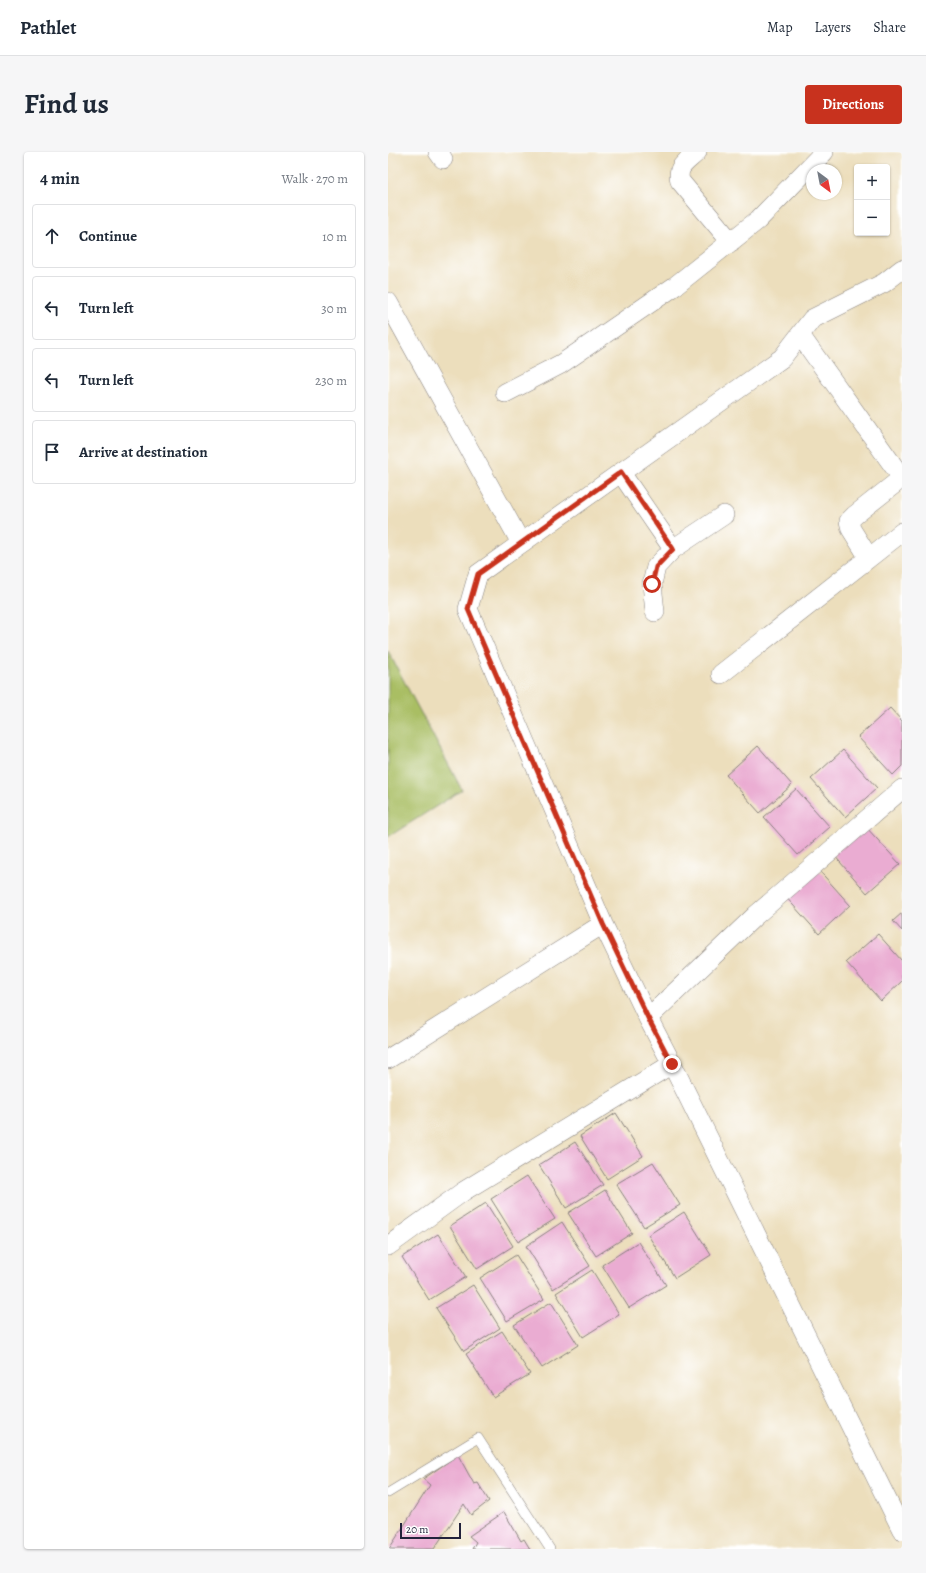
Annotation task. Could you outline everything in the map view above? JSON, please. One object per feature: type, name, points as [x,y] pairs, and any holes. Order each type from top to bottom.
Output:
[{"type":"street","points":[[697,152],[679,169],[680,181],[731,242]]},
{"type":"street","points":[[505,393],[561,364],[675,286],[758,220],[824,152]]},
{"type":"street","points":[[902,269],[884,283],[812,319],[782,358],[478,574],[468,609],[603,924],[648,1018],[902,1530]]},
{"type":"street","points":[[388,302],[521,543]]},
{"type":"street","points":[[800,335],[902,478],[849,521],[851,529],[869,558]]},
{"type":"street","points":[[621,472],[673,549]]},
{"type":"street","points":[[655,612],[652,584],[656,567],[673,549],[724,515]]},
{"type":"street","points":[[721,674],[902,532]]},
{"type":"street","points":[[648,1018],[756,915],[902,789]]},
{"type":"street","points":[[388,1059],[603,924]]},
{"type":"street","points":[[388,1246],[464,1191],[672,1064]]},
{"type":"lane","points":[[388,1493],[478,1438],[550,1549]]},
{"type":"green space","points":[[388,651],[462,790],[388,837]]},
{"type":"building","points":[[890,708],[902,721],[902,766],[893,775],[858,737]]},
{"type":"building","points":[[758,746],[792,785],[760,813],[726,775]]},
{"type":"building","points":[[843,750],[877,788],[845,817],[811,779]]},
{"type":"building","points":[[796,789],[830,827],[798,855],[764,817]]},
{"type":"building","points":[[865,826],[900,864],[867,893],[833,854]]},
{"type":"building","points":[[816,867],[850,905],[819,934],[784,895]]},
{"type":"building","points":[[902,913],[902,931],[893,921]]},
{"type":"building","points":[[878,934],[902,961],[902,981],[881,1001],[846,962]]},
{"type":"building","points":[[616,1113],[643,1156],[607,1179],[580,1136]]},
{"type":"building","points":[[575,1142],[603,1185],[566,1208],[539,1165]]},
{"type":"building","points":[[653,1162],[680,1205],[644,1227],[616,1184]]},
{"type":"building","points":[[527,1176],[555,1219],[518,1242],[491,1199]]},
{"type":"building","points":[[605,1190],[632,1233],[596,1256],[568,1213]]},
{"type":"building","points":[[486,1203],[513,1246],[477,1269],[450,1226]]},
{"type":"building","points":[[684,1212],[711,1255],[675,1278],[648,1235]]},
{"type":"building","points":[[562,1222],[590,1266],[553,1289],[526,1246]]},
{"type":"building","points":[[438,1234],[466,1277],[429,1300],[402,1257]]},
{"type":"building","points":[[638,1242],[666,1285],[629,1308],[602,1265]]},
{"type":"building","points":[[516,1255],[544,1299],[507,1321],[480,1278]]},
{"type":"building","points":[[592,1270],[619,1314],[583,1337],[556,1293]]},
{"type":"building","points":[[473,1285],[500,1328],[464,1351],[436,1308]]},
{"type":"building","points":[[551,1302],[578,1345],[542,1368],[514,1325]]},
{"type":"building","points":[[502,1331],[530,1374],[493,1397],[466,1354]]},
{"type":"building","points":[[458,1455],[474,1484],[478,1483],[489,1501],[471,1515],[464,1504],[434,1549],[389,1549],[430,1485],[423,1479]]},
{"type":"building","points":[[504,1512],[521,1541],[524,1539],[530,1549],[472,1549],[476,1542],[469,1536]]},
{"type":"route","points":[[652,584],[656,567],[673,549],[621,472],[478,574],[468,609],[603,924],[672,1064]]}]
